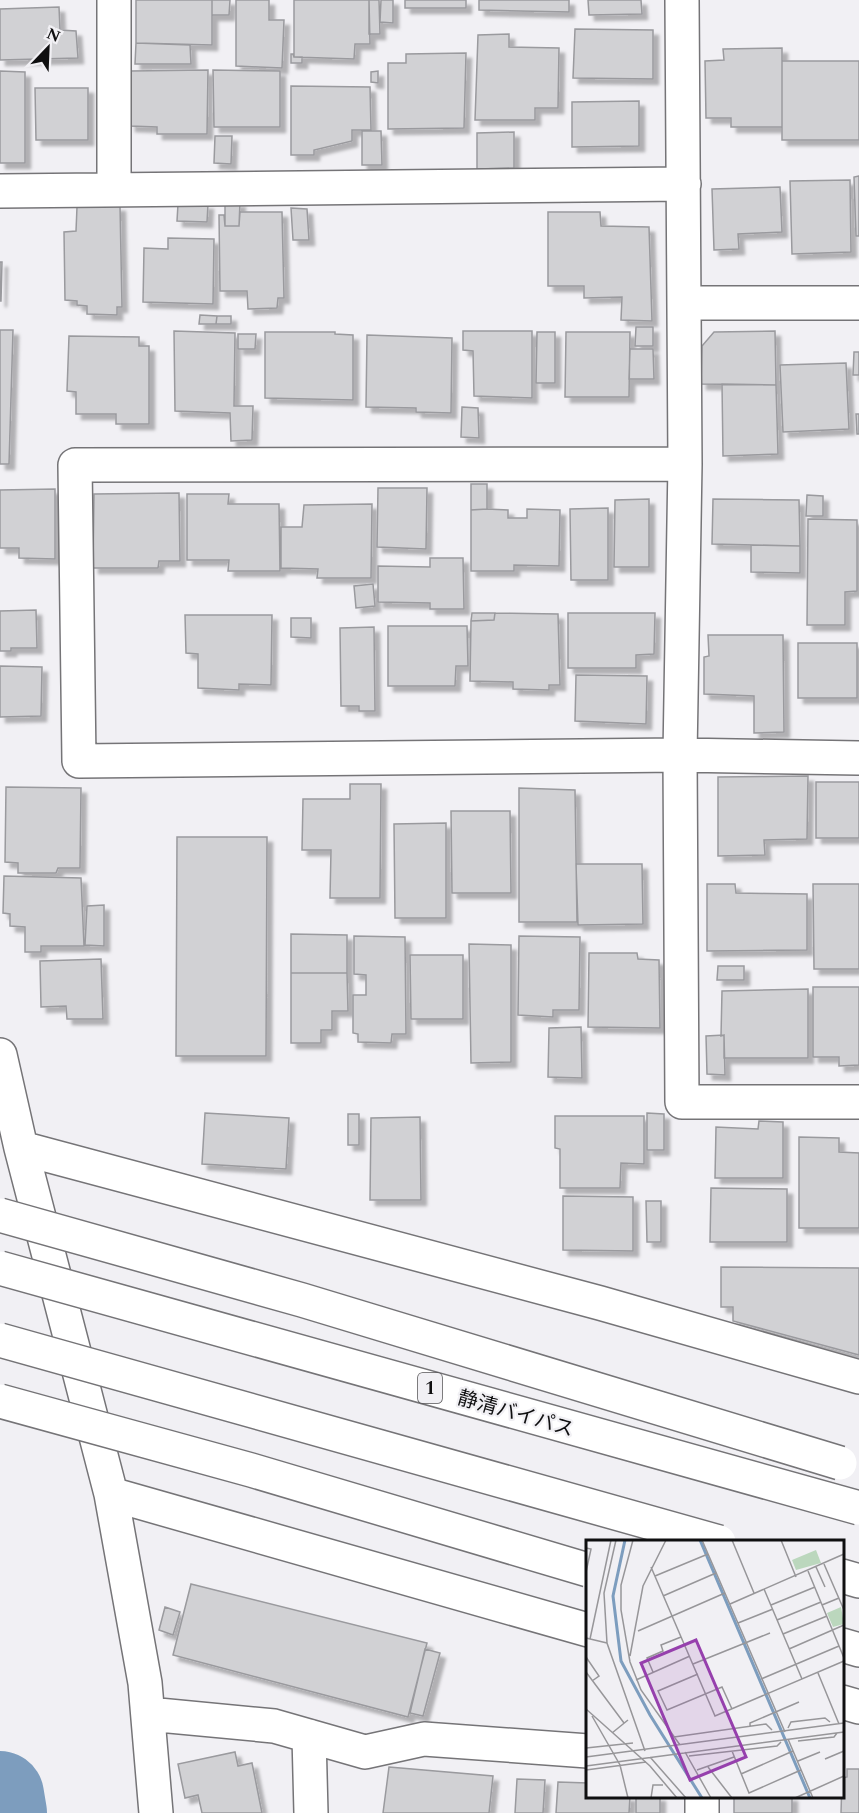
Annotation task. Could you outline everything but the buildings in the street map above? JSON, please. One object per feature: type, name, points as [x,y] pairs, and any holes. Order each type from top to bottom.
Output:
[{"type":"main road","points":[[114,0],[114,190]]},
{"type":"main road","points":[[682,0],[685,303],[680,755],[682,1102],[859,1102]]},
{"type":"main road","points":[[0,192],[684,184]]},
{"type":"main road","points":[[685,303],[859,303]]},
{"type":"main road","points":[[685,464],[75,465],[79,761],[680,755],[859,758]]},
{"type":"main road","points":[[0,1055],[21,1148],[111,1494],[145,1683],[156,1813]]},
{"type":"main road","points":[[21,1148],[600,1304],[859,1377]]},
{"type":"main road","points":[[0,1215],[302,1300],[850,1466]]},
{"type":"main road","name":"静清バイパス","points":[[0,1268],[859,1508]]},
{"type":"main road","points":[[0,1340],[712,1540]]},
{"type":"main road","points":[[0,1401],[251,1470],[586,1569]]},
{"type":"main road","points":[[111,1494],[586,1629]]},
{"type":"main road","points":[[844,1576],[859,1581]]},
{"type":"main road","points":[[844,1645],[859,1650]]},
{"type":"main road","points":[[844,1702],[859,1707]]},
{"type":"main road","points":[[148,1714],[274,1726],[365,1752],[424,1739],[586,1751]]},
{"type":"main road","points":[[309,1736],[311,1813]]},
{"type":"waterway","points":[[0,1795],[3,1813]]}]
